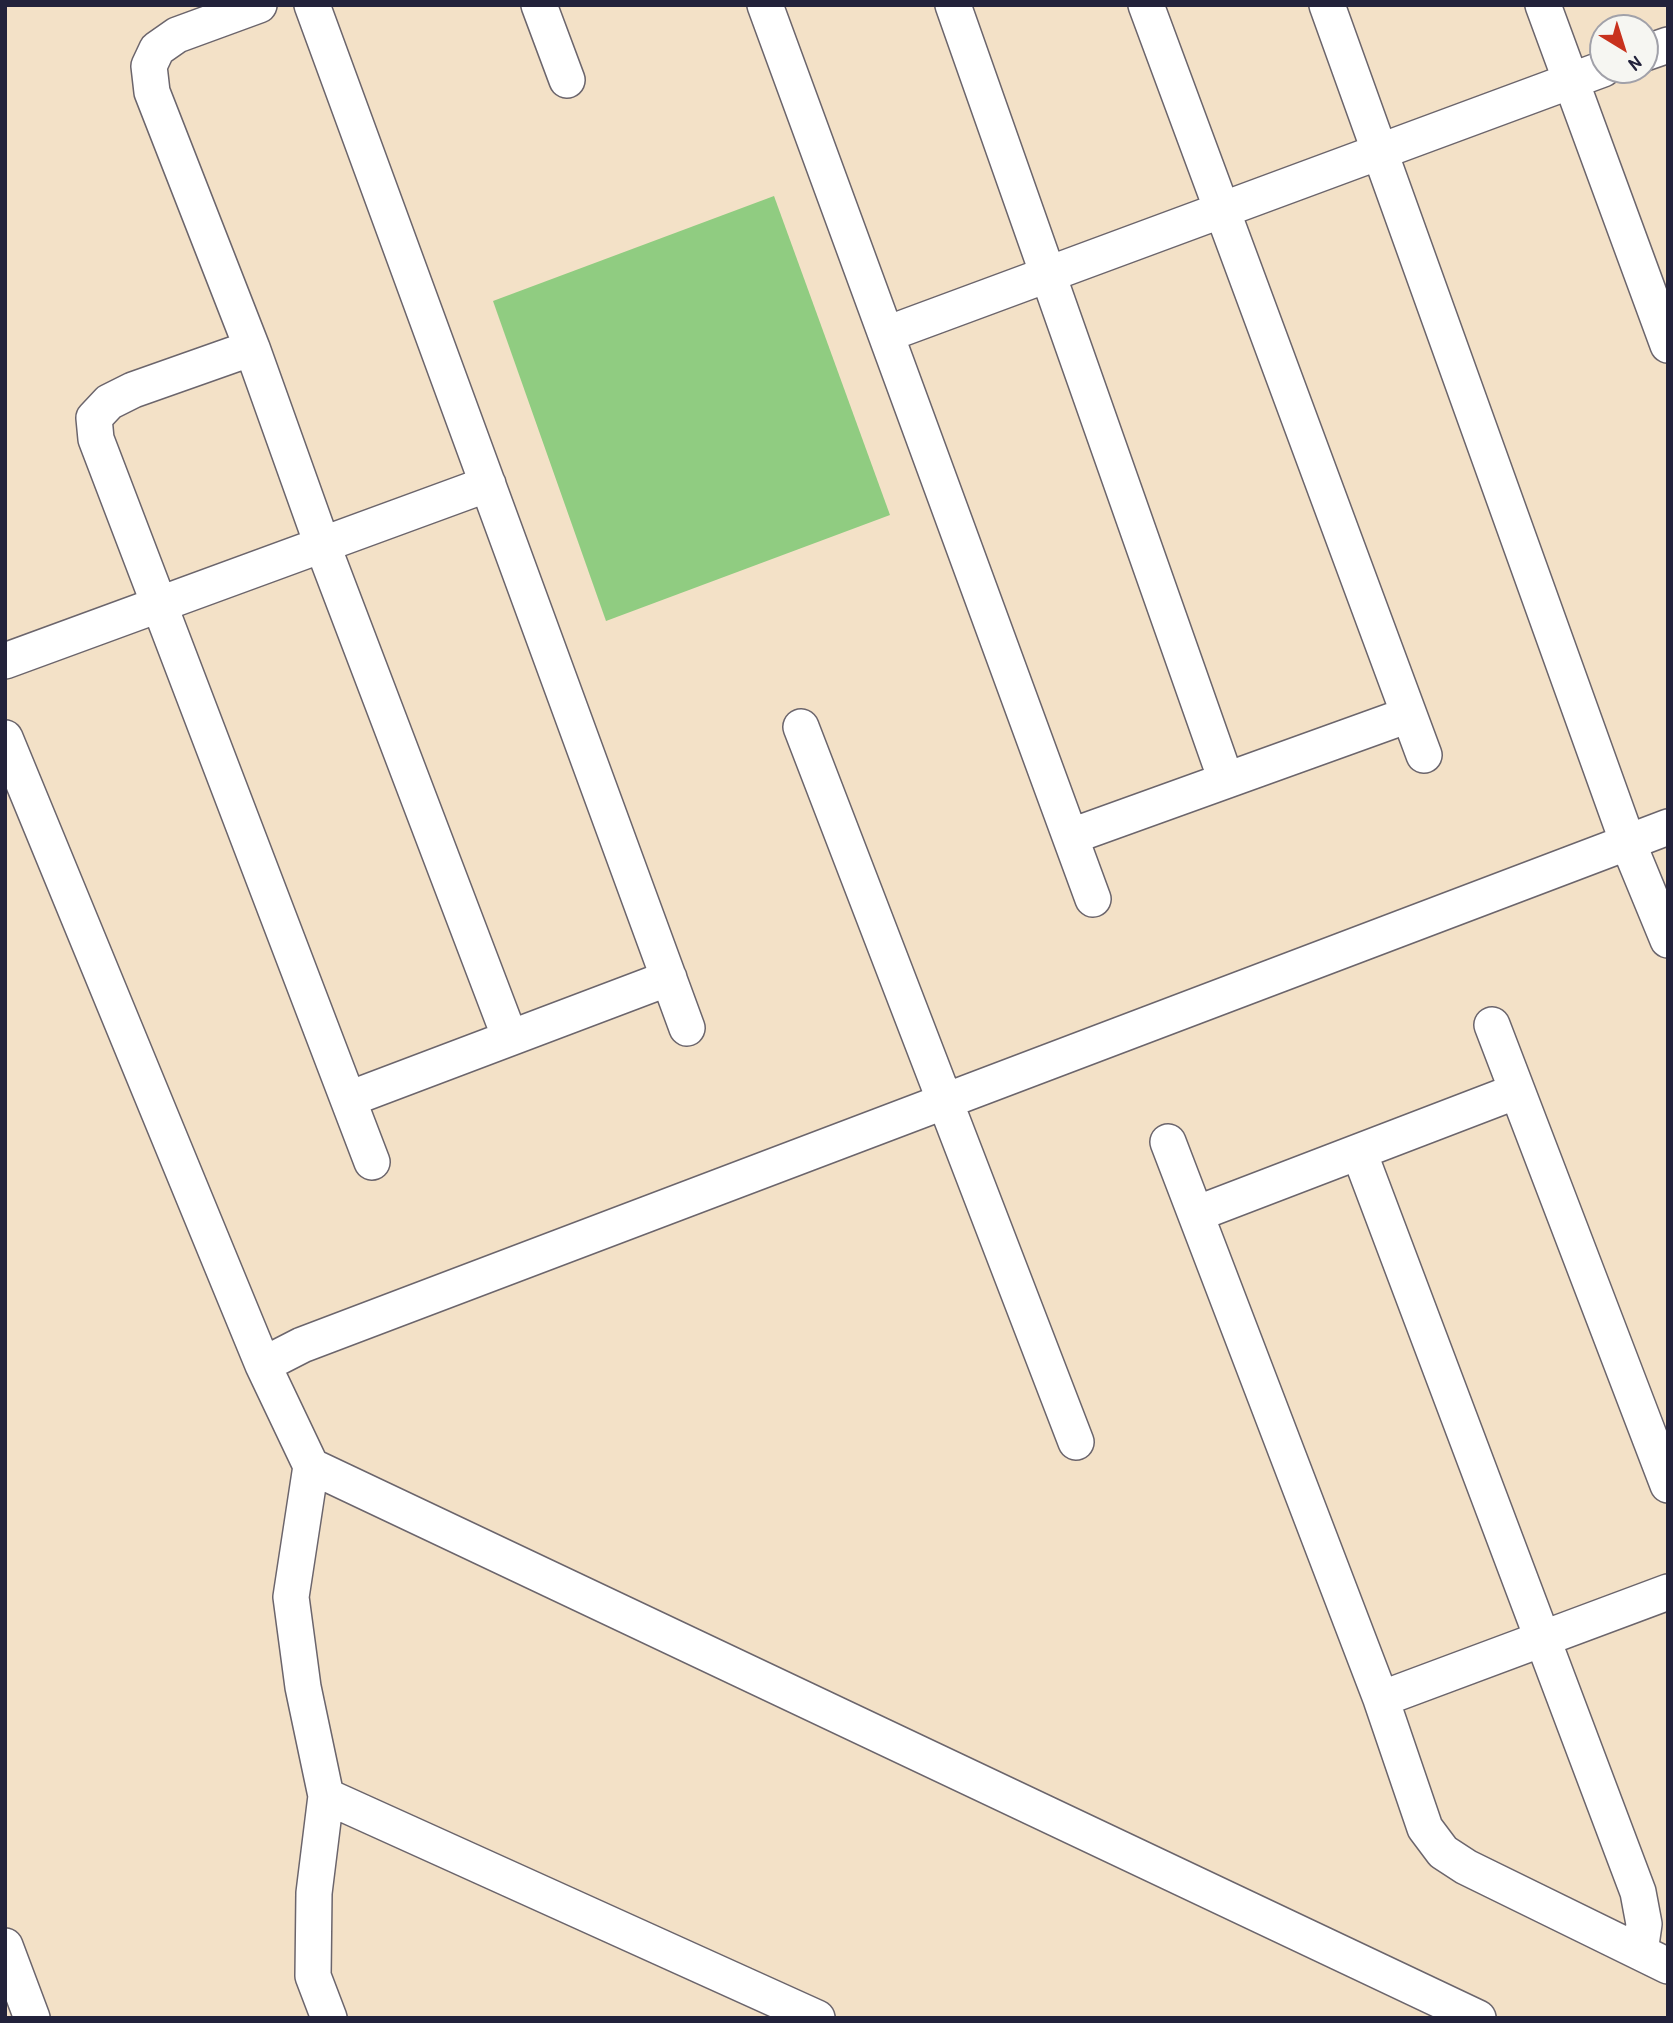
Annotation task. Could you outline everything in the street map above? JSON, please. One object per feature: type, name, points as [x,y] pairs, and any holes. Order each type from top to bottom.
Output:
[{"type":"street","points":[[259,5],[177,35],[157,49],[149,66],[152,92],[252,348],[322,544],[510,1038]]},
{"type":"street","points":[[312,5],[687,1028]]},
{"type":"street","points":[[539,5],[567,80]]},
{"type":"street","points":[[765,5],[1073,836],[1093,899]]},
{"type":"street","points":[[953,5],[1050,273],[1226,780]]},
{"type":"street","points":[[1146,5],[1424,755]]},
{"type":"street","points":[[1327,5],[1629,843],[1668,940]]},
{"type":"street","points":[[1544,5],[1668,345]]},
{"type":"street","points":[[887,334],[1589,73]]},
{"type":"street","points":[[252,348],[133,390],[108,402],[94,418],[96,439],[161,603],[372,1162]]},
{"type":"street","points":[[5,661],[488,484]]},
{"type":"street","points":[[1073,836],[1408,715]]},
{"type":"street","points":[[801,727],[1076,1442]]},
{"type":"street","points":[[5,738],[263,1365],[311,1465],[291,1597],[303,1687],[326,1796],[314,1893],[313,1976],[329,2018]]},
{"type":"street","points":[[263,1365],[302,1345],[1668,828]]},
{"type":"street","points":[[349,1099],[669,978]]},
{"type":"street","points":[[1492,1025],[1668,1485]]},
{"type":"street","points":[[1196,1214],[1517,1091]]},
{"type":"street","points":[[1168,1142],[1381,1699],[1425,1828],[1443,1852],[1466,1867],[1654,1959]]},
{"type":"street","points":[[1359,1152],[1638,1892],[1654,1959]]},
{"type":"street","points":[[311,1465],[1478,2018]]},
{"type":"street","points":[[1381,1699],[1668,1592]]},
{"type":"street","points":[[326,1796],[817,2018]]},
{"type":"street","points":[[5,1946],[32,2018]]},
{"type":"green space","points":[[774,196],[890,515],[606,621],[493,301]]}]
